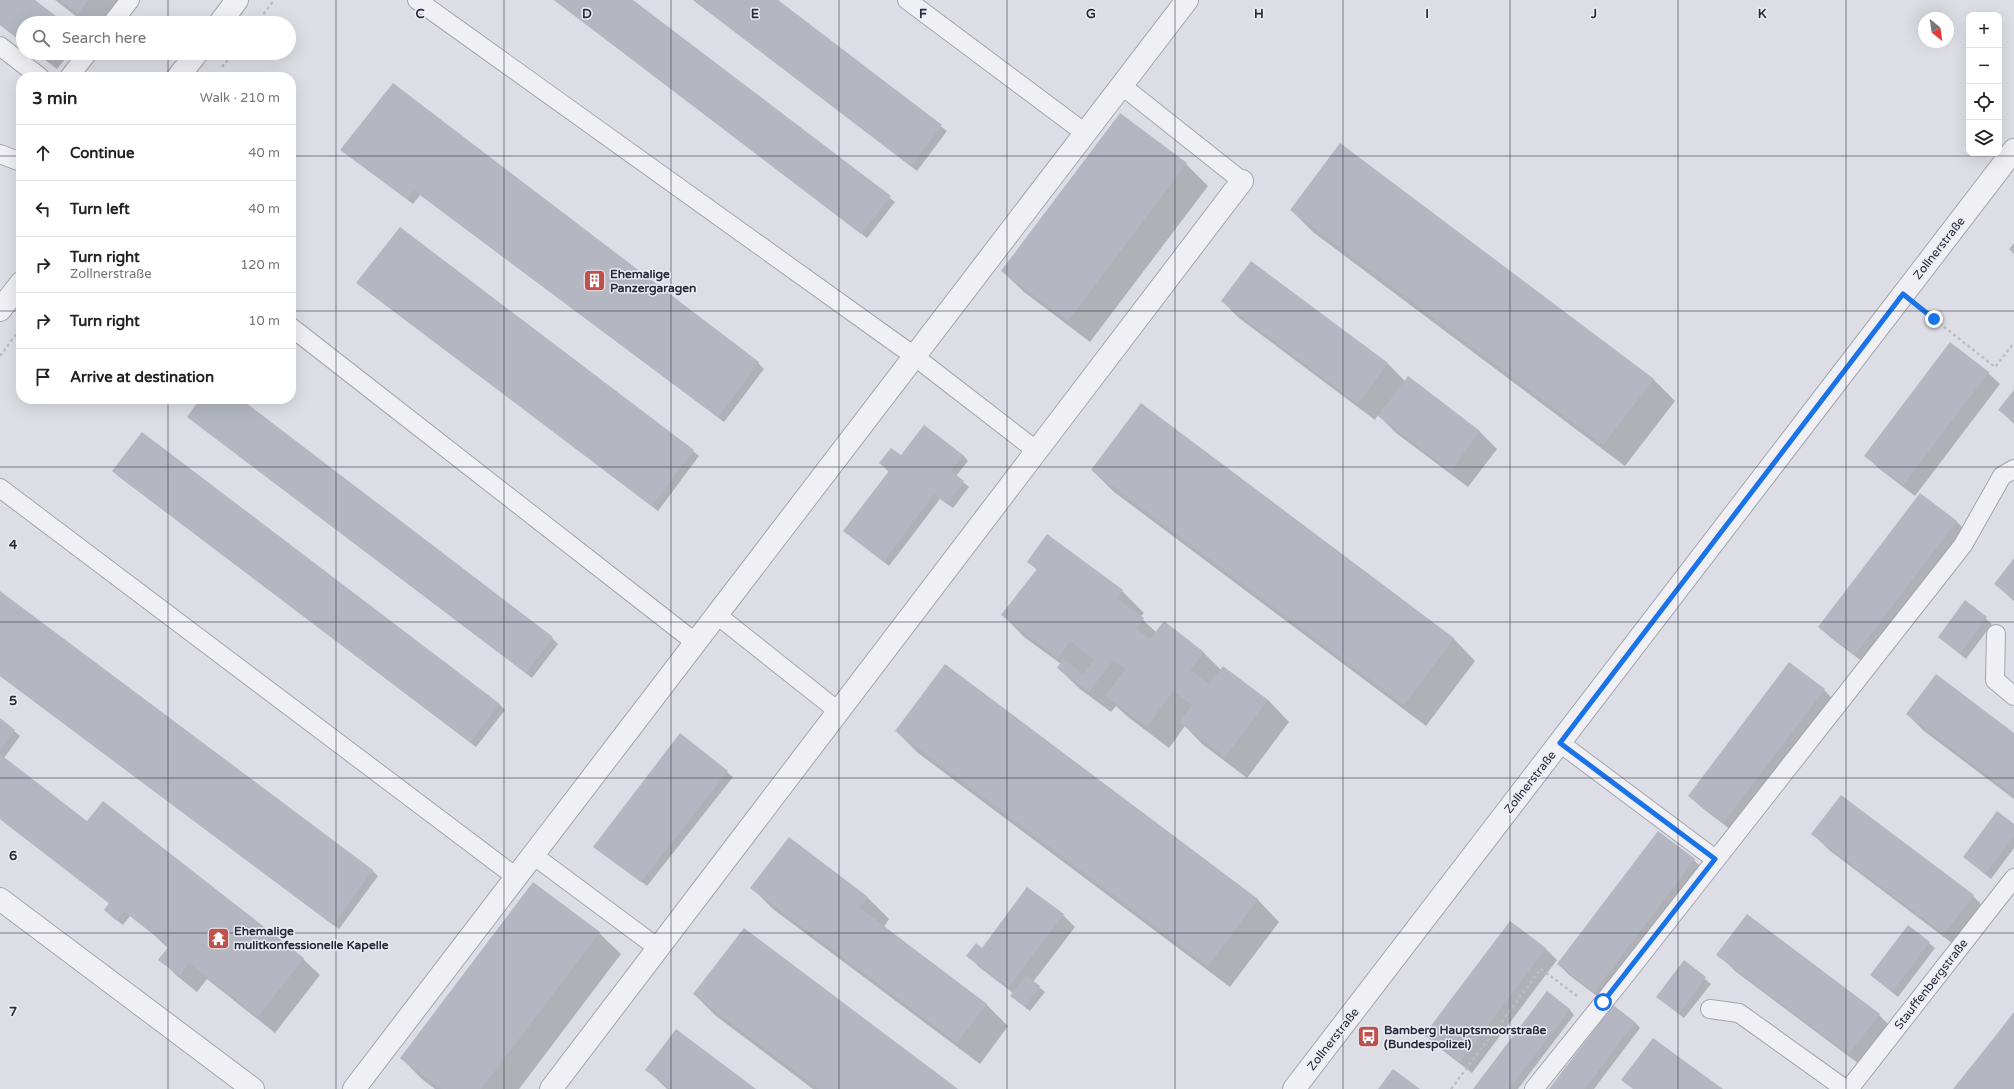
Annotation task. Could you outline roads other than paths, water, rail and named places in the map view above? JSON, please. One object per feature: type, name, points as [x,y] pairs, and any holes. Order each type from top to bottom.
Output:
[{"type":"street","points":[[225,16],[237,0]]},
{"type":"street","points":[[354,1089],[1187,0]]},
{"type":"street","points":[[182,72],[191,60]]},
{"type":"street","name":"Zollnerstraße","points":[[1294,1089],[2014,150]]},
{"type":"street","points":[[551,1089],[1242,181]]},
{"type":"street","points":[[0,310],[16,289]]},
{"type":"street","points":[[0,899],[254,1089]]},
{"type":"lane","points":[[117,16],[130,0]]},
{"type":"lane","points":[[417,0],[914,356],[1037,451]]},
{"type":"lane","points":[[907,0],[1085,133]]},
{"type":"lane","points":[[0,46],[16,58]]},
{"type":"lane","points":[[18,60],[34,72]]},
{"type":"lane","points":[[73,72],[82,60]]},
{"type":"lane","points":[[1121,85],[1242,181]]},
{"type":"lane","points":[[0,154],[16,160]]},
{"type":"lane","points":[[296,331],[696,643]]},
{"type":"lane","points":[[1534,1089],[1963,545],[2002,476],[2014,469]]},
{"type":"lane","points":[[0,488],[516,877]]},
{"type":"lane","points":[[717,615],[838,711]]},
{"type":"lane","points":[[1996,634],[1996,680],[2014,696]]},
{"type":"lane","points":[[1560,743],[1715,859]]},
{"type":"lane","points":[[533,855],[658,948]]},
{"type":"lane","name":"Stauffenbergstraße","points":[[1849,1089],[2014,878]]},
{"type":"lane","points":[[1710,1009],[1739,1013],[1845,1089]]},
{"type":"place","name":"Ehemalige Panzergaragen","points":[[594,281]]},
{"type":"place","name":"Ehemalige mulitkonfessionelle Kapelle","points":[[218,938]]},
{"type":"place","name":"Bamberg Hauptsmoorstraße (Bundespolizei)","points":[[1368,1037]]}]
